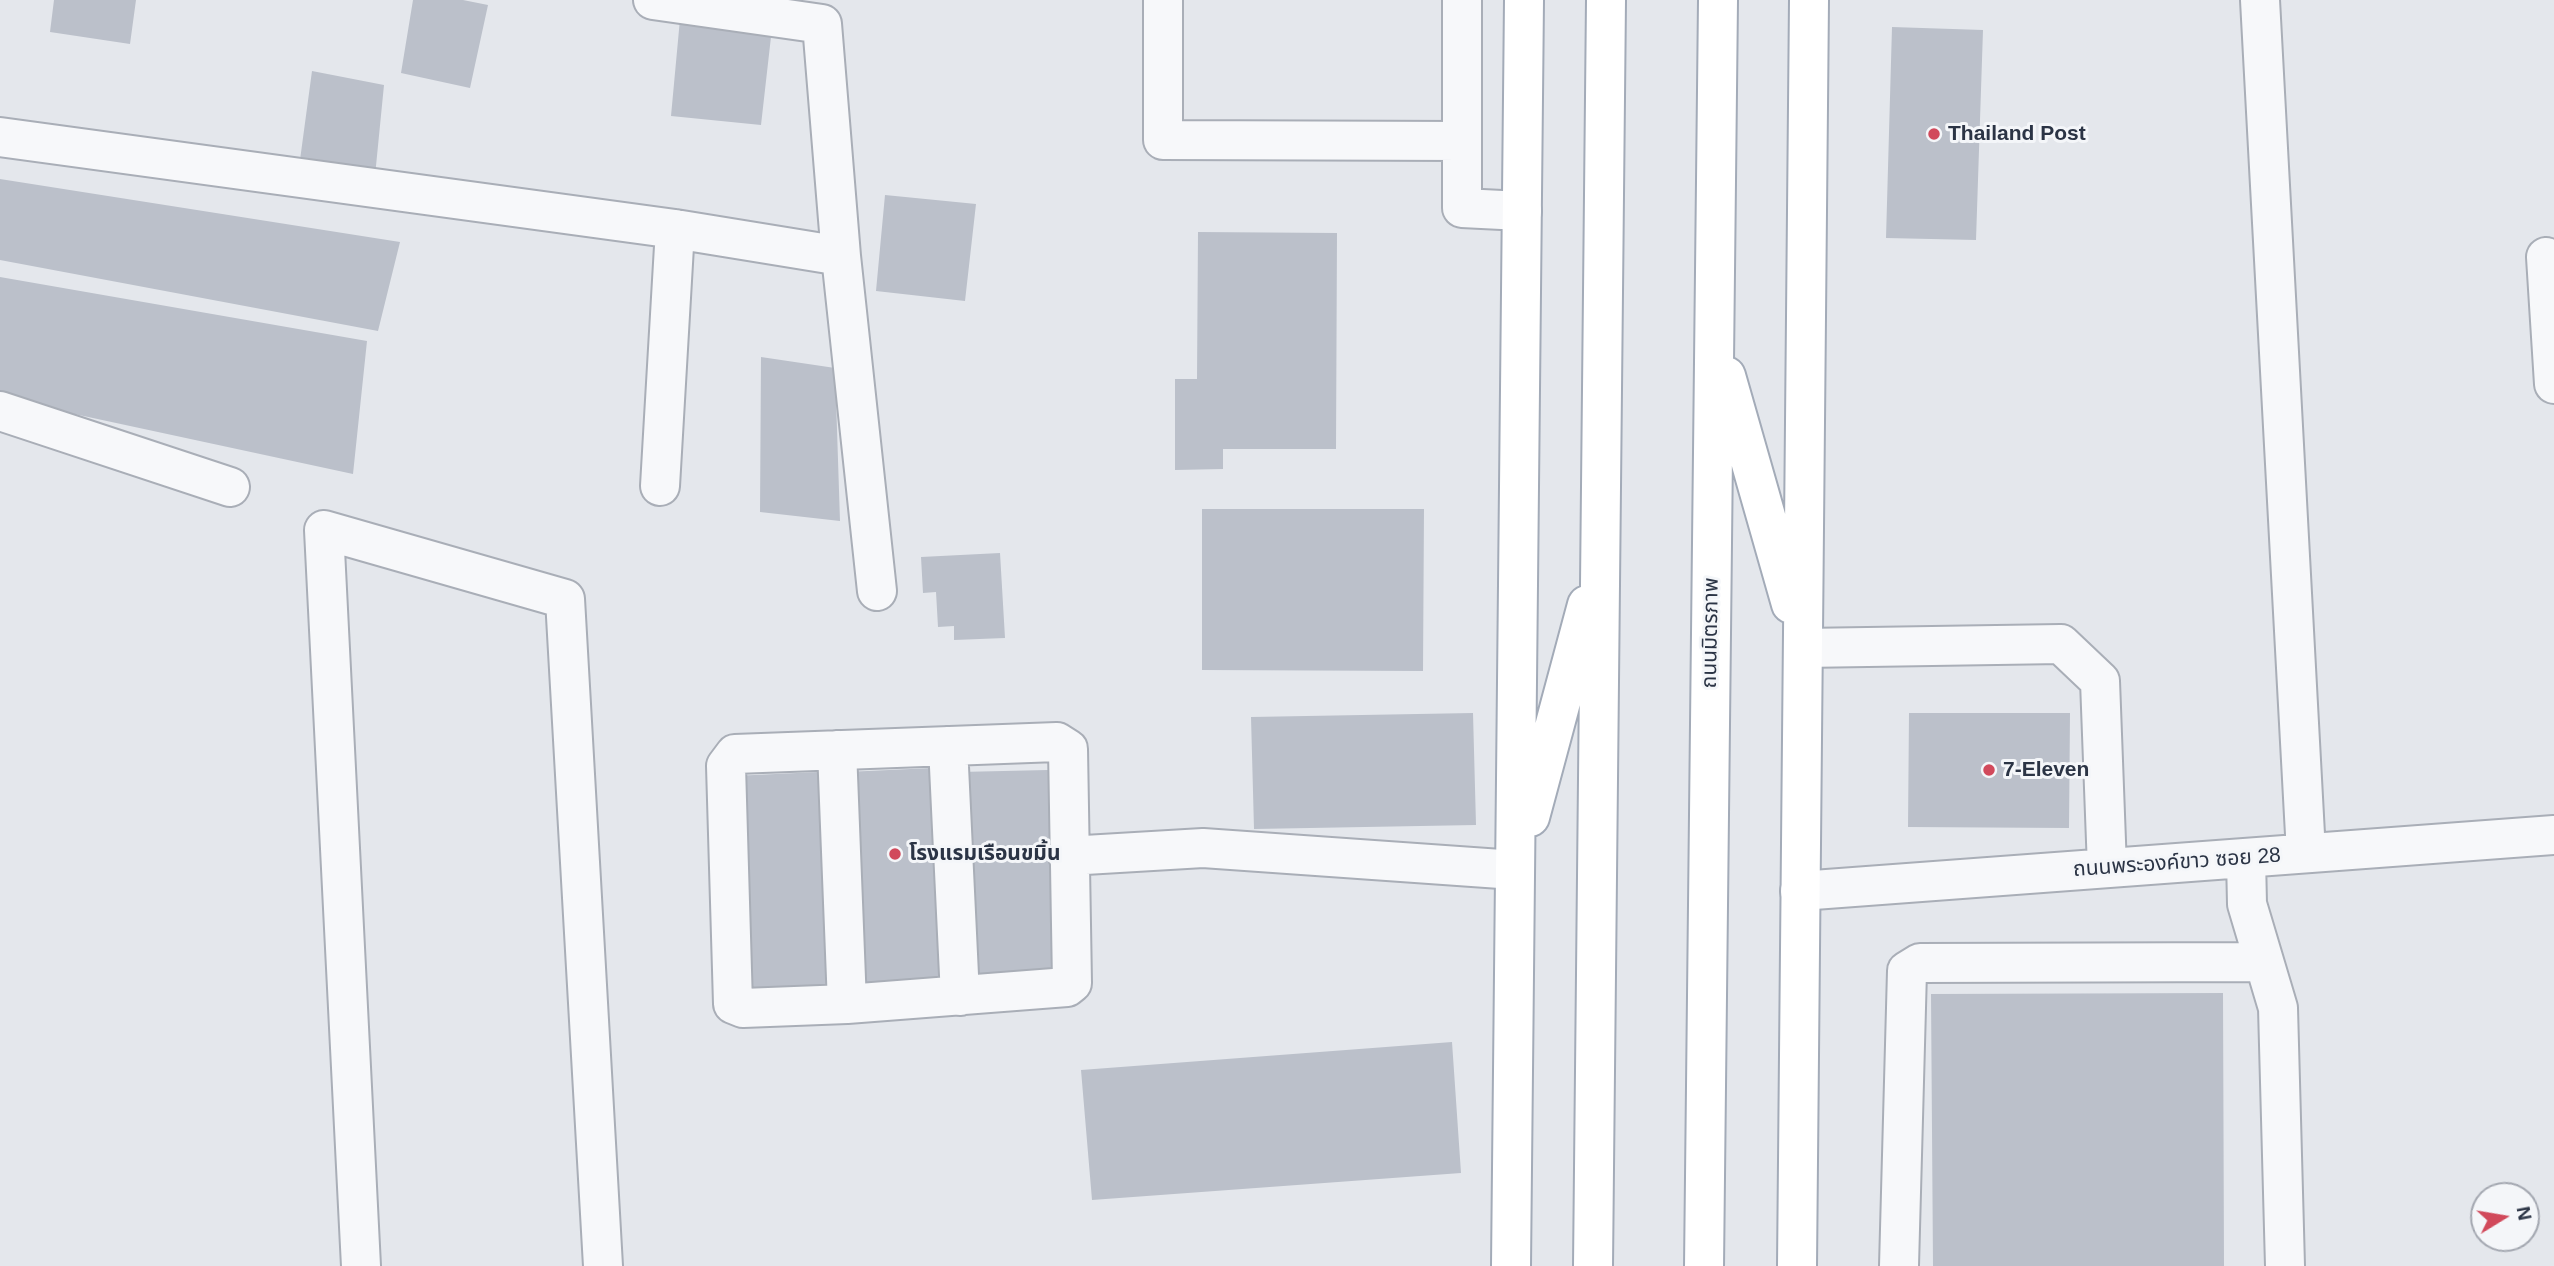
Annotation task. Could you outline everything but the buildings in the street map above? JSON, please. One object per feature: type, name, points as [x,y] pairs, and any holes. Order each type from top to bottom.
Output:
[{"type":"main road","points":[[1511,1266],[1524,0]]},
{"type":"main road","points":[[1593,1266],[1606,0]]},
{"type":"main road","name":"ถนนมิตรภาพ","points":[[1704,1266],[1718,0]]},
{"type":"main road","points":[[1797,1266],[1809,0]]},
{"type":"main road","points":[[1714,333],[1803,648]]},
{"type":"main road","points":[[1516,870],[1601,553]]},
{"type":"street","points":[[653,0],[822,24],[841,256],[877,591]]},
{"type":"street","points":[[1163,0],[1163,140],[1462,141]]},
{"type":"street","points":[[1462,0],[1462,208],[1522,211]]},
{"type":"street","points":[[2260,0],[2306,853]]},
{"type":"street","points":[[0,137],[675,229],[841,256]]},
{"type":"street","points":[[660,486],[675,229]]},
{"type":"street","points":[[2546,257],[2554,384]]},
{"type":"street","points":[[0,411],[230,487]]},
{"type":"street","points":[[361,1266],[324,530],[565,599],[603,1266]]},
{"type":"street","points":[[1803,648],[2061,644],[2100,681],[2107,868]]},
{"type":"street","points":[[1064,744],[1068,749],[1072,983],[1061,990],[846,1004],[743,1008],[733,1004],[726,766],[735,754],[837,750],[1064,744]]},
{"type":"street","points":[[948,746],[960,996]]},
{"type":"street","points":[[837,750],[846,1004]]},
{"type":"street","name":"ถนนพระองค์ขาว ซอย 28","points":[[1800,891],[2554,835]]},
{"type":"street","points":[[1068,856],[1203,848],[1516,870]]},
{"type":"street","points":[[2246,858],[2247,904],[2262,962],[2278,1008],[2285,1266]]},
{"type":"street","points":[[1899,1266],[1907,971],[1920,962],[2262,962]]},
{"type":"place","name":"Thailand Post","points":[[1934,134]]},
{"type":"place","name":"7-Eleven","points":[[1989,770]]},
{"type":"place","name":"โรงแรมเรือนขมิ้น","points":[[895,854]]}]
